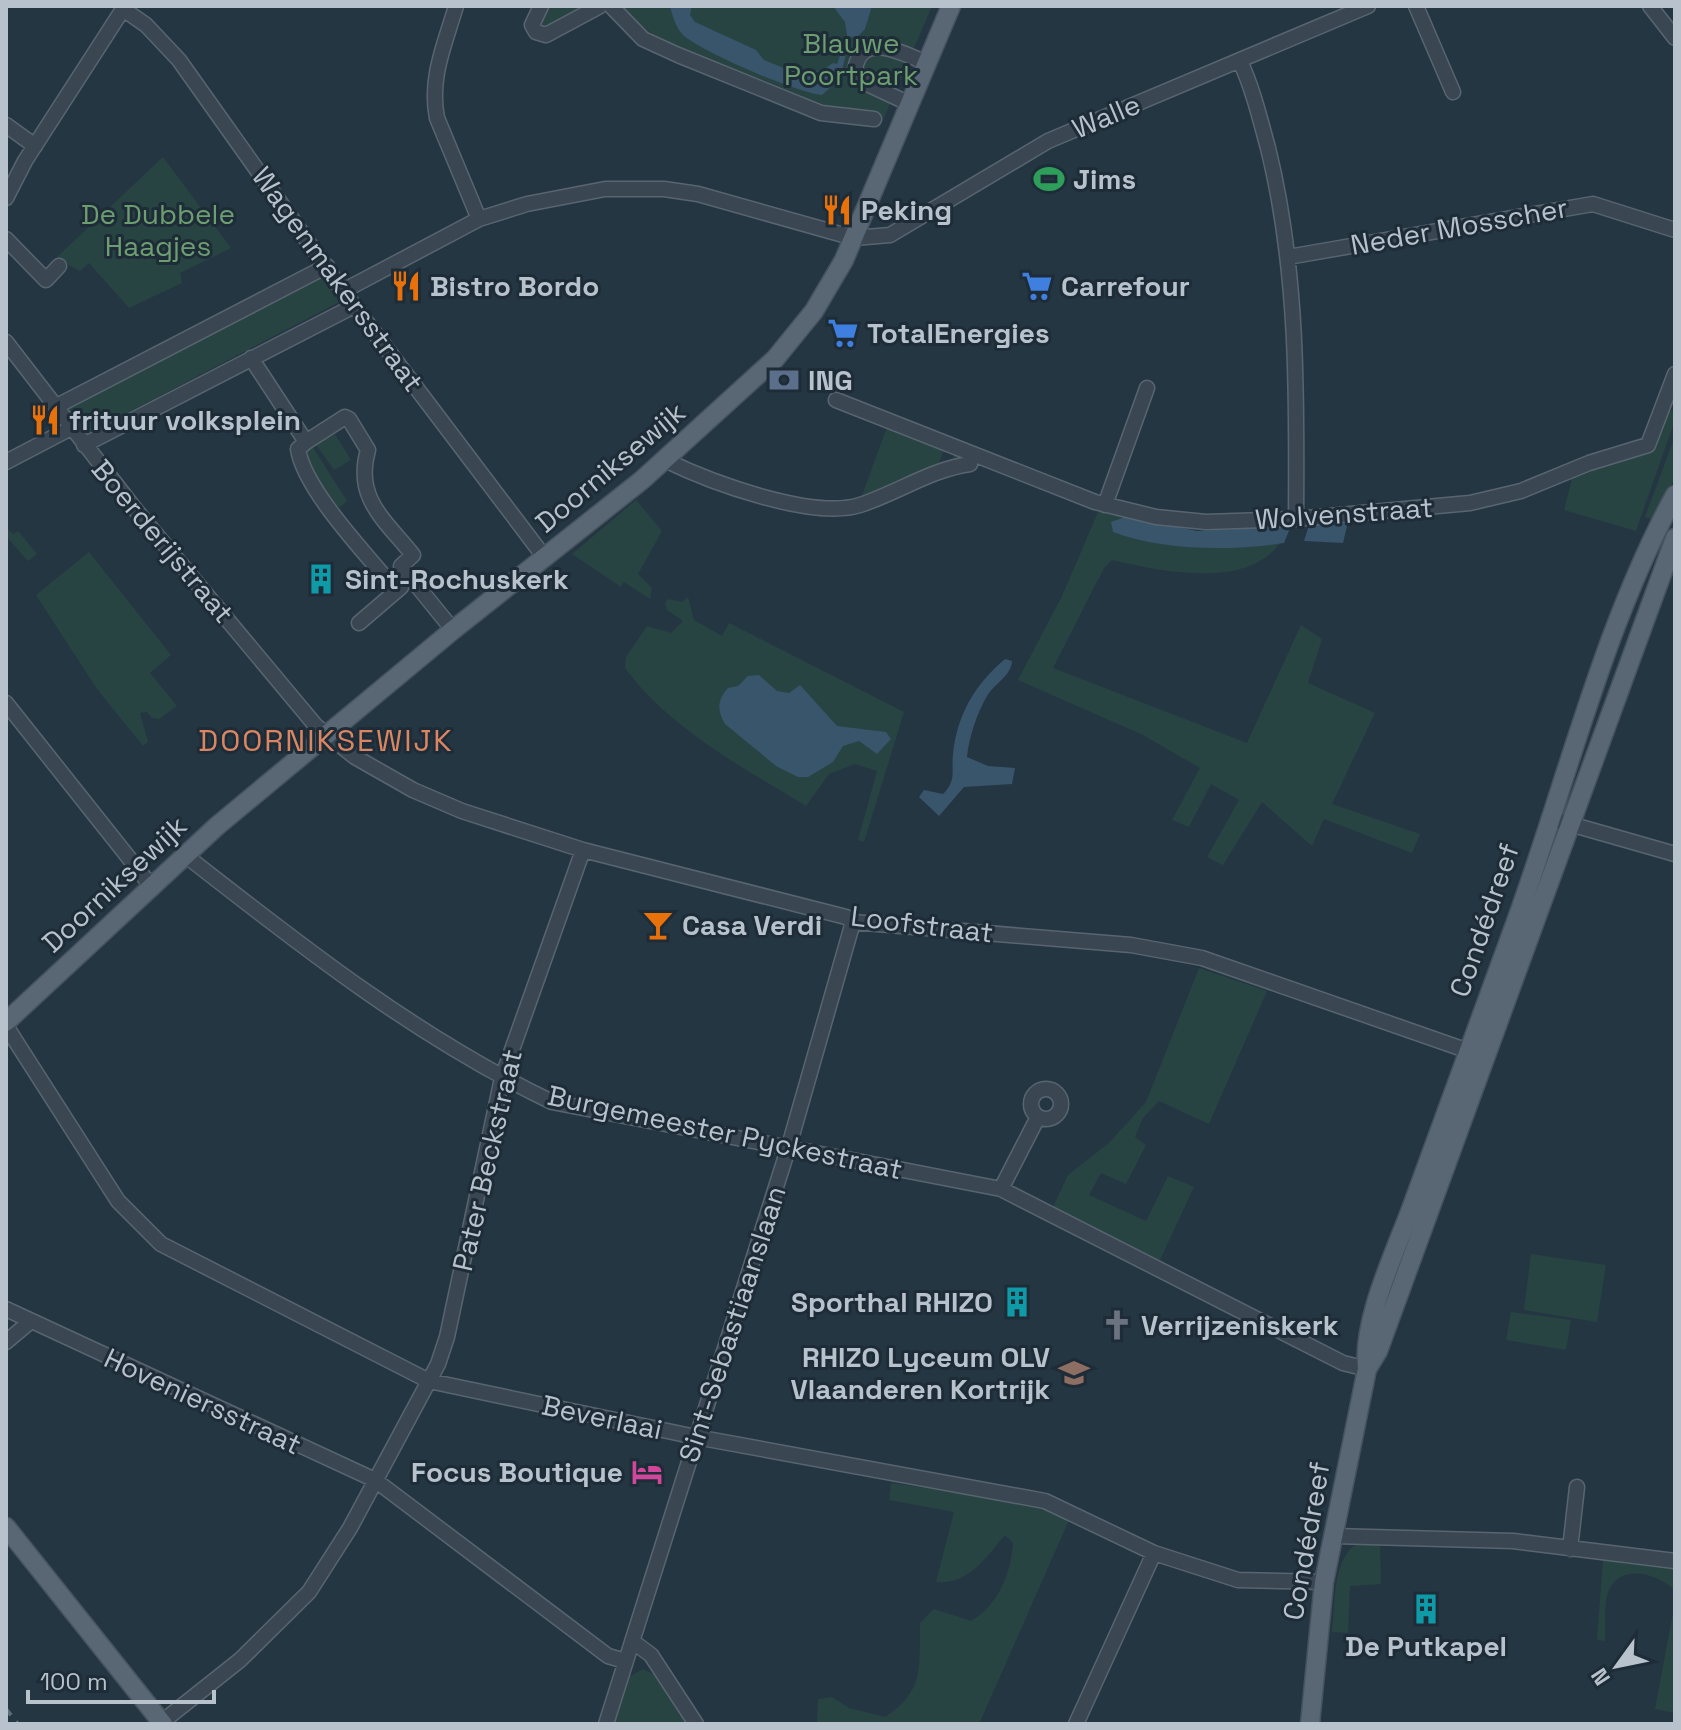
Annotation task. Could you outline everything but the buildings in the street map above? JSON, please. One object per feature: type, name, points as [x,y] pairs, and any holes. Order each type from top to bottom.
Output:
[{"type":"main road","name":"Doorniksewijk","points":[[6,1024],[185,855],[453,630],[665,460],[789,344],[836,275],[854,238],[951,6]]},
{"type":"main road","name":"Condédreef","points":[[1476,1053],[1549,818],[1646,547],[1675,495]]},
{"type":"main road","name":"Condédreef","points":[[1310,1724],[1324,1582],[1367,1369],[1365,1348],[1383,1287],[1570,824],[1675,538]]},
{"type":"main road","points":[[6,1527],[163,1723]]},
{"type":"street","points":[[456,6],[433,79],[433,100],[437,118],[479,219]]},
{"type":"street","points":[[541,6],[532,25],[542,35],[600,6]]},
{"type":"street","points":[[611,6],[643,39],[678,55],[821,113],[874,119]]},
{"type":"street","name":"Walle","points":[[854,238],[890,235],[1048,141],[1368,6]]},
{"type":"street","points":[[1416,6],[1453,92]]},
{"type":"street","points":[[1650,6],[1675,38]]},
{"type":"street","points":[[6,198],[35,146],[124,8]]},
{"type":"street","name":"Wagenmakersstraat","points":[[124,8],[146,25],[179,60],[354,306],[545,558]]},
{"type":"street","points":[[910,104],[863,82],[855,69],[857,59],[863,51],[882,46],[927,63]]},
{"type":"street","points":[[1240,61],[1257,105],[1270,157],[1288,257],[1297,386],[1296,519]]},
{"type":"street","points":[[6,125],[35,146]]},
{"type":"street","points":[[343,291],[479,219],[566,195],[605,189],[664,189],[745,206],[854,238]]},
{"type":"street","name":"Neder Mosscher","points":[[1288,257],[1593,204],[1675,230]]},
{"type":"street","points":[[6,239],[46,280],[59,266]]},
{"type":"street","points":[[55,407],[327,266]]},
{"type":"street","points":[[84,445],[354,306]]},
{"type":"street","name":"Boerderijstraat","points":[[6,342],[84,445],[326,736]]},
{"type":"street","points":[[251,358],[306,442]]},
{"type":"street","name":"Wolvenstraat","points":[[836,400],[993,460],[1055,489],[1156,517],[1206,522],[1296,519],[1470,503],[1521,491],[1589,463],[1648,445],[1675,374]]},
{"type":"street","points":[[1105,505],[1147,388]]},
{"type":"street","points":[[396,590],[329,508],[300,462],[298,449],[345,417],[368,450],[362,477],[366,496],[413,555],[401,566],[453,630]]},
{"type":"street","points":[[6,462],[71,428]]},
{"type":"street","points":[[665,460],[700,477],[729,486],[807,507],[840,509],[898,492],[949,467],[970,464]]},
{"type":"street","points":[[359,623],[411,579]]},
{"type":"street","points":[[6,703],[152,887]]},
{"type":"street","name":"Loofstraat","points":[[326,736],[413,790],[462,811],[583,850],[846,917],[853,922],[1131,945],[1202,958],[1476,1053]]},
{"type":"street","points":[[1549,818],[1675,854]]},
{"type":"street","name":"Pater Beckstraat","points":[[163,1723],[240,1660],[309,1592],[331,1561],[429,1381],[447,1337],[502,1078],[583,850]]},
{"type":"street","name":"Burgemeester Pyckestraat","points":[[185,855],[370,994],[502,1078],[552,1102],[1001,1189],[1343,1363],[1367,1369]]},
{"type":"street","name":"Sint-Sebastiaanslaan","points":[[606,1724],[789,1146],[853,922]]},
{"type":"street","name":"Beverlaai","points":[[6,1024],[118,1201],[161,1244],[429,1381],[696,1437],[1045,1501],[1154,1553],[1238,1580],[1324,1582]]},
{"type":"street","points":[[1001,1189],[1038,1117]]},
{"type":"street","name":"Hoveniersstraat","points":[[6,1309],[375,1480],[608,1656],[625,1661]]},
{"type":"street","points":[[6,1342],[31,1321]]},
{"type":"street","points":[[1570,1549],[1577,1487]]},
{"type":"street","points":[[1334,1536],[1513,1541],[1675,1561]]},
{"type":"street","points":[[1079,1721],[1154,1553]]},
{"type":"street","points":[[632,1641],[651,1655],[696,1724]]},
{"type":"green space","points":[[544,6],[592,6],[544,32],[537,22]]},
{"type":"green space","name":"Blauwe Poortpark","points":[[620,6],[932,6],[880,127],[662,40],[636,23]]},
{"type":"green space","name":"De Dubbele Haagjes","points":[[163,157],[231,248],[180,273],[182,283],[129,308],[89,263],[80,271],[56,258]]},
{"type":"green space","points":[[320,270],[341,301],[87,434],[63,403]]},
{"type":"green space","points":[[1670,410],[1675,413],[1675,420],[1636,531],[1564,510],[1573,475],[1623,457],[1650,452]]},
{"type":"green space","points":[[887,427],[986,464],[956,462],[952,453],[944,450],[937,467],[860,501]]},
{"type":"green space","points":[[335,434],[351,460],[334,470],[316,445]]},
{"type":"green space","points":[[1675,436],[1675,478],[1653,520],[1645,517]]},
{"type":"green space","points":[[312,446],[347,501],[340,507],[334,505],[305,463],[304,456]]},
{"type":"green space","points":[[636,500],[662,531],[638,574],[652,588],[650,599],[624,582],[621,587],[572,554]]},
{"type":"green space","points":[[1099,510],[1197,531],[1290,524],[1278,546],[1260,561],[1238,570],[1187,573],[1112,560],[1104,568],[1053,668],[1247,743],[1301,625],[1322,639],[1308,683],[1375,713],[1332,804],[1420,834],[1412,853],[1324,819],[1312,846],[1262,802],[1223,865],[1207,857],[1239,800],[1211,784],[1189,827],[1172,820],[1200,768],[1143,735],[1018,680],[1062,596]]},
{"type":"green space","points":[[6,527],[13,534],[18,531],[37,554],[28,561],[6,536]]},
{"type":"green space","points":[[89,552],[171,655],[150,673],[177,706],[159,719],[152,718],[147,712],[140,713],[148,742],[143,746],[97,689],[36,595]]},
{"type":"green space","points":[[688,597],[694,620],[722,636],[729,623],[904,712],[864,842],[858,840],[877,771],[855,764],[829,774],[806,806],[685,728],[643,690],[625,668],[626,657],[647,626],[671,633],[683,621],[667,610],[665,603],[668,599],[682,602]]},
{"type":"green space","points":[[1199,968],[1267,991],[1209,1124],[1159,1101],[1143,1118],[1135,1137],[1146,1145],[1126,1184],[1101,1173],[1089,1195],[1146,1221],[1168,1176],[1194,1187],[1159,1262],[1052,1209],[1068,1175],[1109,1143],[1146,1102]]},
{"type":"green space","points":[[1531,1254],[1606,1265],[1597,1322],[1524,1310]]},
{"type":"green space","points":[[1511,1312],[1571,1320],[1566,1350],[1506,1340]]},
{"type":"green space","points":[[891,1483],[1033,1503],[1070,1518],[979,1724],[817,1724],[818,1699],[832,1697],[849,1708],[885,1717],[898,1707],[907,1698],[917,1677],[920,1623],[934,1609],[971,1621],[989,1607],[1006,1577],[1013,1543],[1005,1535],[976,1568],[958,1579],[936,1582],[954,1512],[889,1500]]},
{"type":"green space","points":[[1365,1540],[1380,1542],[1381,1584],[1350,1586],[1348,1633],[1332,1632],[1341,1566],[1354,1546]]},
{"type":"green space","points":[[1603,1560],[1675,1567],[1675,1590],[1660,1580],[1641,1574],[1623,1576],[1615,1581],[1606,1601],[1605,1641],[1597,1640]]},
{"type":"green space","points":[[1675,1602],[1675,1713],[1655,1709]]},
{"type":"green space","points":[[643,1669],[655,1675],[685,1724],[612,1724],[627,1678]]},
{"type":"water","points":[[670,6],[692,6],[690,15],[695,22],[756,50],[764,60],[786,69],[821,71],[833,63],[837,64],[847,35],[845,22],[833,6],[872,6],[865,29],[856,38],[850,37],[840,79],[822,95],[772,80],[693,42],[678,29]]},
{"type":"water","points":[[1125,517],[1197,531],[1291,526],[1284,543],[1198,548],[1154,543],[1113,532],[1111,522]]},
{"type":"water","points":[[1343,519],[1347,526],[1343,543],[1304,541],[1310,522]]},
{"type":"water","points":[[1005,659],[1012,661],[1011,666],[983,703],[967,757],[988,766],[1015,768],[1012,784],[964,787],[939,816],[919,797],[924,790],[943,794],[947,789],[952,780],[955,740],[963,713],[976,690]]},
{"type":"water","points":[[759,675],[777,691],[789,693],[800,685],[837,726],[886,732],[891,739],[877,754],[859,741],[843,746],[833,762],[808,777],[798,777],[776,766],[725,724],[721,715],[719,706],[724,692],[738,686],[748,676]]},
{"type":"railway","points":[[6,1709],[18,1724]]},
{"type":"place","name":"Jims","points":[[1049,179]]},
{"type":"place","name":"Peking","points":[[837,210]]},
{"type":"place","name":"Bistro Bordo","points":[[406,286]]},
{"type":"place","name":"Carrefour","points":[[1037,286]]},
{"type":"place","name":"TotalEnergies","points":[[843,333]]},
{"type":"place","name":"ING","points":[[784,380]]},
{"type":"place","name":"frituur volksplein","points":[[45,420]]},
{"type":"place","name":"Sint-Rochuskerk","points":[[321,579]]},
{"type":"place","name":"Casa Verdi","points":[[658,925]]},
{"type":"place","name":"Sporthal RHIZO","points":[[1017,1302]]},
{"type":"place","name":"Verrijzeniskerk","points":[[1117,1325]]},
{"type":"place","name":"RHIZO Lyceum OLV Vlaanderen Kortrijk","points":[[1074,1373]]},
{"type":"place","name":"Focus Boutique","points":[[647,1472]]},
{"type":"place","name":"De Putkapel","points":[[1426,1609]]},
{"type":"district","name":"DOORNIKSEWIJK","points":[[326,740]]}]
